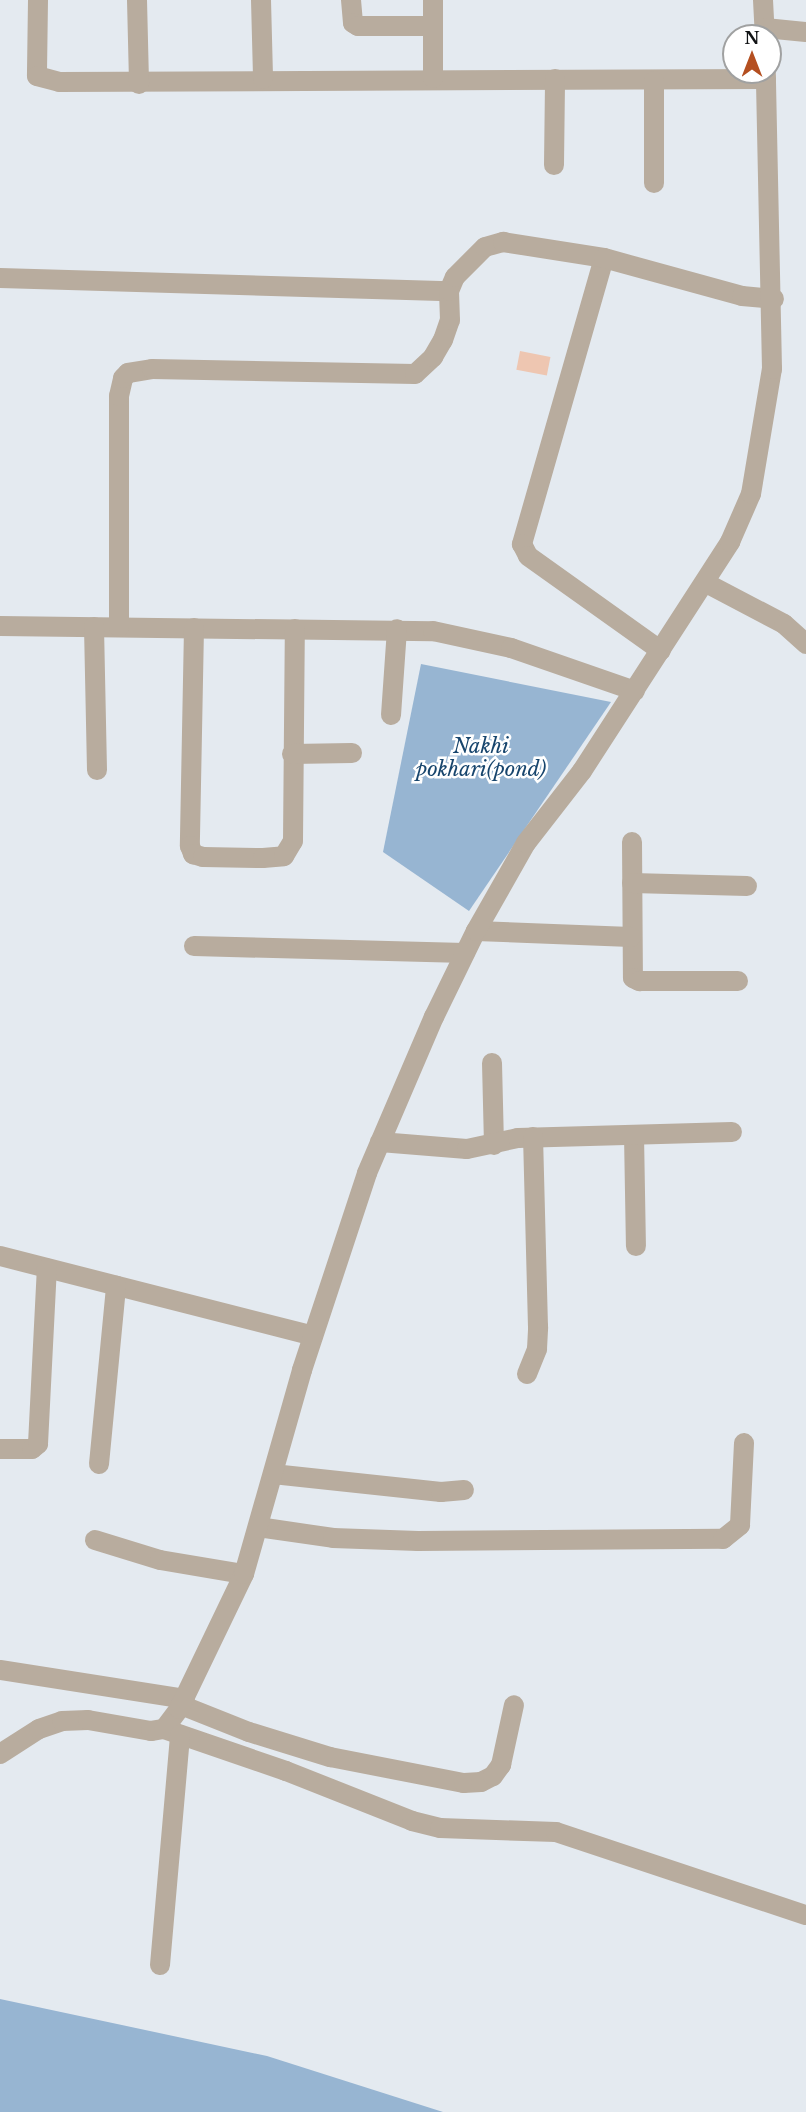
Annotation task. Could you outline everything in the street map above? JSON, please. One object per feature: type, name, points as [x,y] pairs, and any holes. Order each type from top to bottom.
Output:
[{"type":"street","points":[[38,0],[38,76],[59,82],[139,84],[263,79],[433,78],[654,81],[722,77]]},
{"type":"street","points":[[137,0],[139,84]]},
{"type":"street","points":[[261,0],[263,79]]},
{"type":"street","points":[[351,0],[353,23],[358,26],[433,26]]},
{"type":"street","points":[[433,0],[433,78]]},
{"type":"street","points":[[763,0],[764,24]]},
{"type":"street","points":[[782,32],[806,32]]},
{"type":"street","points":[[554,165],[555,79]]},
{"type":"street","points":[[654,81],[654,183]]},
{"type":"street","points":[[160,1965],[177,1716],[244,1575],[313,1336],[380,1142],[465,953],[526,843],[582,771],[706,583],[730,542],[751,494],[772,369],[774,299],[766,84]]},
{"type":"street","points":[[119,627],[119,396],[123,378],[128,373],[152,369],[415,374],[433,357],[443,340],[450,320],[449,291],[469,260],[486,247],[503,242],[604,258],[742,296],[774,299]]},
{"type":"street","points":[[604,258],[522,544],[528,556],[661,651]]},
{"type":"street","points":[[0,278],[449,291]]},
{"type":"street","points":[[706,583],[777,619],[806,644]]},
{"type":"street","points":[[0,626],[397,629],[466,636],[634,691]]},
{"type":"street","points":[[94,627],[97,770]]},
{"type":"street","points":[[194,628],[190,828],[193,854],[274,857],[284,856],[291,849],[295,629]]},
{"type":"street","points":[[391,715],[397,629]]},
{"type":"street","points":[[292,754],[352,753]]},
{"type":"street","points":[[632,842],[631,970],[633,978],[639,981],[738,981]]},
{"type":"street","points":[[632,884],[747,886]]},
{"type":"street","points":[[476,931],[631,937]]},
{"type":"street","points":[[194,946],[465,953]]},
{"type":"street","points":[[492,1063],[494,1144]]},
{"type":"street","points":[[380,1142],[467,1149],[533,1137],[732,1132]]},
{"type":"street","points":[[634,1135],[636,1246]]},
{"type":"street","points":[[527,1374],[537,1349],[538,1327],[533,1137]]},
{"type":"street","points":[[0,1256],[313,1336]]},
{"type":"street","points":[[0,1449],[32,1449],[38,1444],[46,1268]]},
{"type":"street","points":[[99,1464],[116,1286]]},
{"type":"street","points":[[258,1527],[333,1538],[418,1541],[723,1539],[740,1525],[744,1443]]},
{"type":"street","points":[[273,1474],[399,1488],[464,1490]]},
{"type":"street","points":[[95,1540],[160,1560],[244,1575]]},
{"type":"street","points":[[0,1670],[177,1716],[249,1732],[330,1757],[464,1783],[487,1779],[501,1765],[514,1704]]},
{"type":"street","points":[[0,1754],[39,1729],[62,1721],[88,1720],[129,1728],[177,1716],[412,1821],[440,1828],[556,1832],[806,1915]]},
{"type":"water","name":"Nakhi pokhari(pond)","points":[[421,664],[611,702],[469,911],[383,852]]},
{"type":"water","points":[[0,1999],[267,2056],[443,2112],[0,2112]]},
{"type":"building","points":[[520,351],[550,357],[547,376],[516,370]]}]
